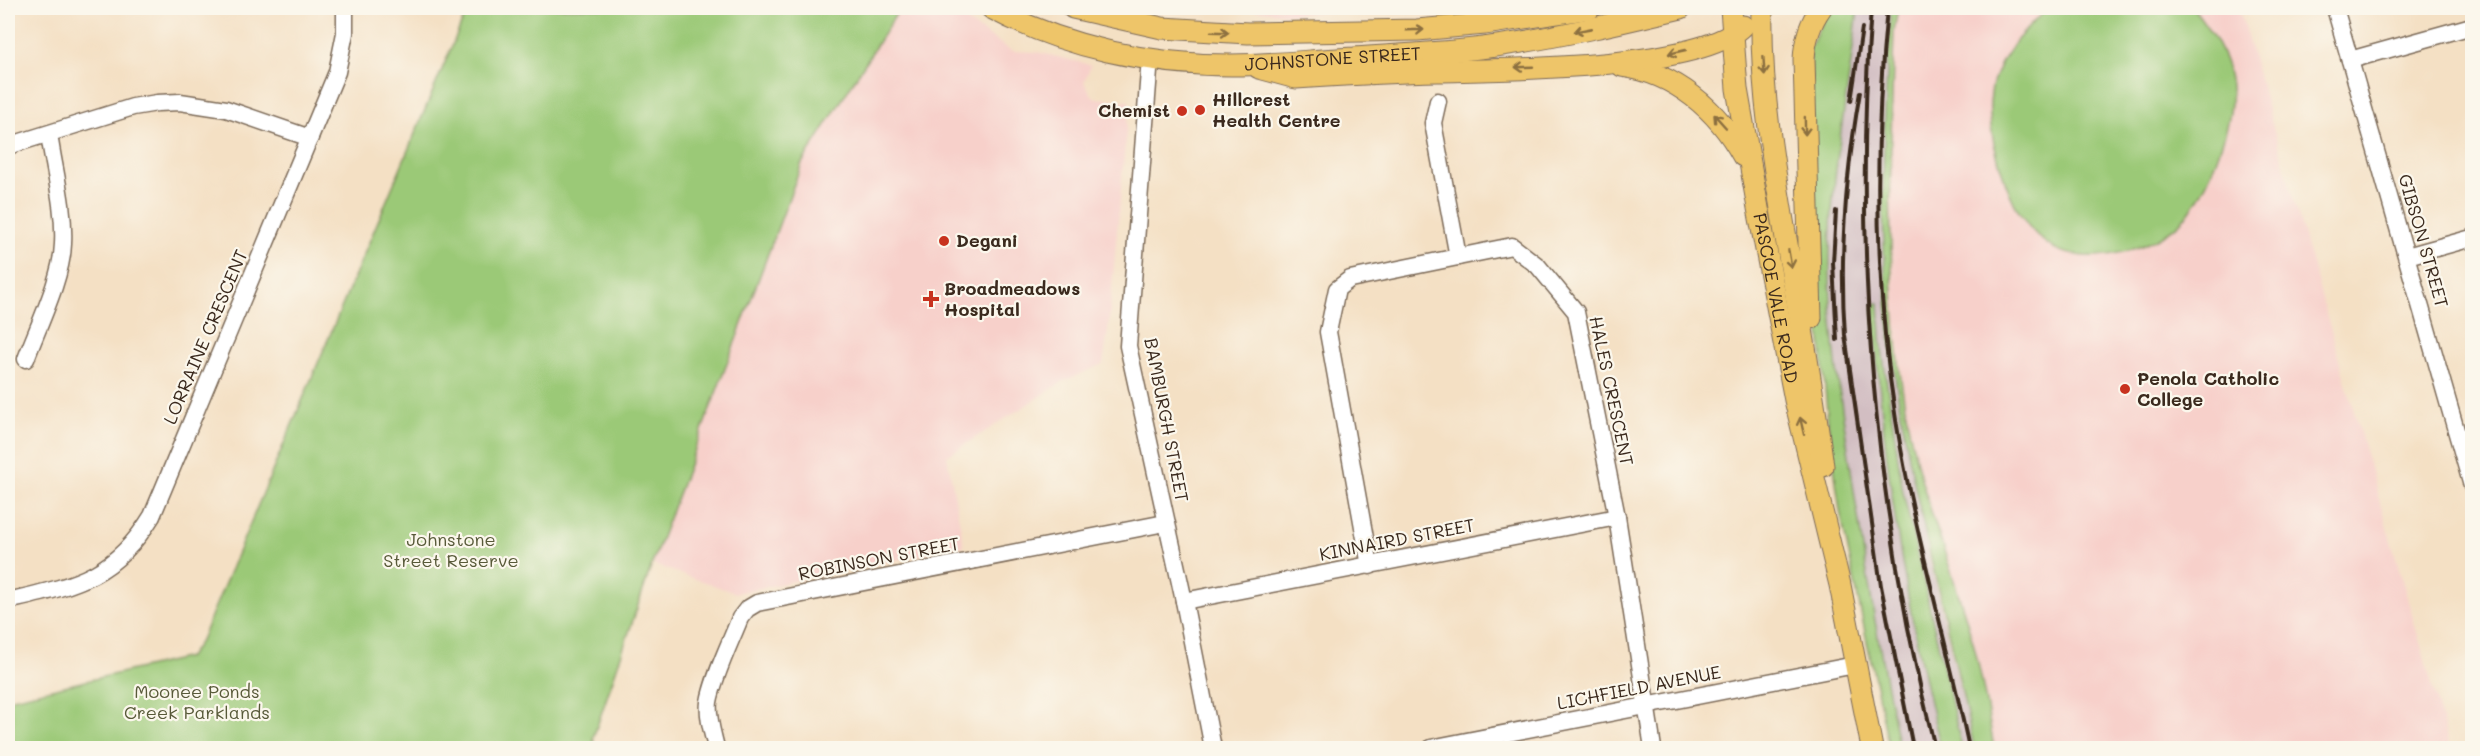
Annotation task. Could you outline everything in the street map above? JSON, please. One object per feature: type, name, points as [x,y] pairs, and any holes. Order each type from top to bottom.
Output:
[{"type":"main road","name":"JOHNSTONE STREET","points":[[991,8],[1058,37],[1087,46],[1150,58],[1230,65],[1451,51],[1503,45],[1594,28],[1681,8]]},
{"type":"main road","name":"JOHNSTONE STREET","points":[[1074,8],[1105,11],[1161,28],[1248,33],[1418,30],[1485,24],[1590,8]]},
{"type":"main road","points":[[1058,37],[1074,8]]},
{"type":"main road","points":[[1143,8],[1161,28]]},
{"type":"main road","name":"PASCOE VALE ROAD","points":[[1731,8],[1737,89],[1751,170],[1795,400],[1840,585]]},
{"type":"main road","points":[[1230,65],[1263,68],[1296,78],[1608,64],[1677,52],[1732,34],[1746,22],[1754,8]]},
{"type":"main road","name":"PASCOE VALE ROAD","points":[[1762,8],[1771,158],[1813,390],[1840,585],[1872,748]]},
{"type":"main road","points":[[1813,390],[1804,47],[1813,18],[1821,8]]},
{"type":"main road","points":[[1087,46],[1105,11]]},
{"type":"main road","points":[[1248,33],[1286,45],[1347,44],[1355,49],[1354,57]]},
{"type":"main road","points":[[1608,64],[1655,74],[1691,94],[1724,125],[1751,170]]},
{"type":"street","name":"LORRAINE CRESCENT","points":[[8,601],[61,588],[86,579],[106,568],[138,539],[162,495],[337,72],[345,33],[345,8]]},
{"type":"street","name":"GIBSON STREET","points":[[2335,8],[2407,256],[2468,451],[2472,486]]},
{"type":"street","points":[[2350,60],[2472,26]]},
{"type":"street","name":"BAMBURGH STREET","points":[[1150,58],[1128,346],[1165,523],[1184,601],[1213,748]]},
{"type":"street","points":[[1438,101],[1433,127],[1458,257]]},
{"type":"street","points":[[8,146],[133,107],[180,102],[226,110],[310,138]]},
{"type":"street","points":[[26,359],[60,264],[63,246],[63,227],[49,134]]},
{"type":"street","points":[[2407,256],[2472,238]]},
{"type":"street","name":"HALES CRESCENT","points":[[1370,566],[1328,332],[1337,289],[1350,279],[1512,246],[1539,266],[1576,312],[1617,517],[1653,748]]},
{"type":"street","name":"KINNAIRD STREET","points":[[1184,601],[1617,517]]},
{"type":"street","name":"ROBINSON STREET","points":[[716,748],[710,716],[711,696],[740,618],[747,609],[757,603],[1165,523]]},
{"type":"street","name":"LICHFIELD AVENUE","points":[[1431,748],[1457,746],[1855,665]]},
{"type":"shaded area","name":"Broadmeadows Hospital","points":[[900,8],[946,8],[1012,51],[1037,52],[1091,65],[1084,82],[1094,98],[1129,101],[1103,364],[1064,381],[947,456],[964,546],[736,593],[652,564],[802,163]]},
{"type":"shaded area","points":[[1238,8],[1451,8],[1288,14]]},
{"type":"shaded area","points":[[1858,8],[1891,8],[1883,197],[1886,285],[1895,373],[1930,562],[1974,748],[1962,748],[1903,492],[1882,350],[1879,304],[1878,376],[1893,509],[1919,657],[1941,748],[1899,748],[1872,614],[1859,532],[1833,353],[1830,256],[1837,152]]},
{"type":"shaded area","name":"Penola Catholic College","points":[[1898,8],[2239,8],[2450,748],[1994,748],[1973,644],[1922,486],[1905,406],[1895,309],[1889,191],[1894,31]]},
{"type":"green space","name":"Johnstone Street Reserve","points":[[468,8],[900,8],[802,163],[652,564],[593,738],[596,748],[8,748],[8,699],[189,657],[201,640]]},
{"type":"green space","points":[[1829,8],[1858,8],[1831,224],[1831,304],[1838,376],[1859,524],[1899,748],[1889,748],[1840,511],[1828,422],[1818,310],[1810,48]]},
{"type":"green space","points":[[1891,8],[1898,8],[1894,31],[1891,125],[1892,266],[1894,314],[1905,407],[1926,496],[1973,642],[1994,748],[1974,748],[1911,469],[1895,375],[1886,284],[1883,192]]},
{"type":"green space","points":[[2048,8],[2193,8],[2210,31],[2223,56],[2231,83],[2231,102],[2226,129],[2212,171],[2190,211],[2162,236],[2144,245],[2102,256],[2082,256],[2063,252],[2047,244],[2028,225],[2009,192],[1991,130],[1991,90],[2005,56]]},
{"type":"green space","points":[[1879,303],[1882,350],[1903,492],[1962,748],[1941,748],[1916,638],[1896,528],[1882,416],[1873,304]]},
{"type":"railway","points":[[1871,8],[1866,101],[1865,194],[1867,287],[1873,381],[1883,474],[1897,566],[1914,657],[1935,748]]},
{"type":"railway","points":[[1887,8],[1878,163],[1883,318],[1903,461],[1969,748]]},
{"type":"railway","points":[[1851,101],[1862,28]]},
{"type":"railway","points":[[1860,92],[1851,152],[1843,244],[1845,335],[1881,586],[1913,748]]},
{"type":"railway","points":[[1836,211],[1833,263],[1837,340]]},
{"type":"place","name":"Hillcrest Health Centre","points":[[1200,110]]},
{"type":"place","name":"Chemist","points":[[1182,111]]},
{"type":"place","name":"Degani","points":[[944,241]]},
{"type":"place","name":"Broadmeadows Hospital","points":[[931,299]]},
{"type":"place","name":"Penola Catholic College","points":[[2125,389]]},
{"type":"park label","name":"Moonee Ponds Creek Parklands","points":[[197,702]]}]
